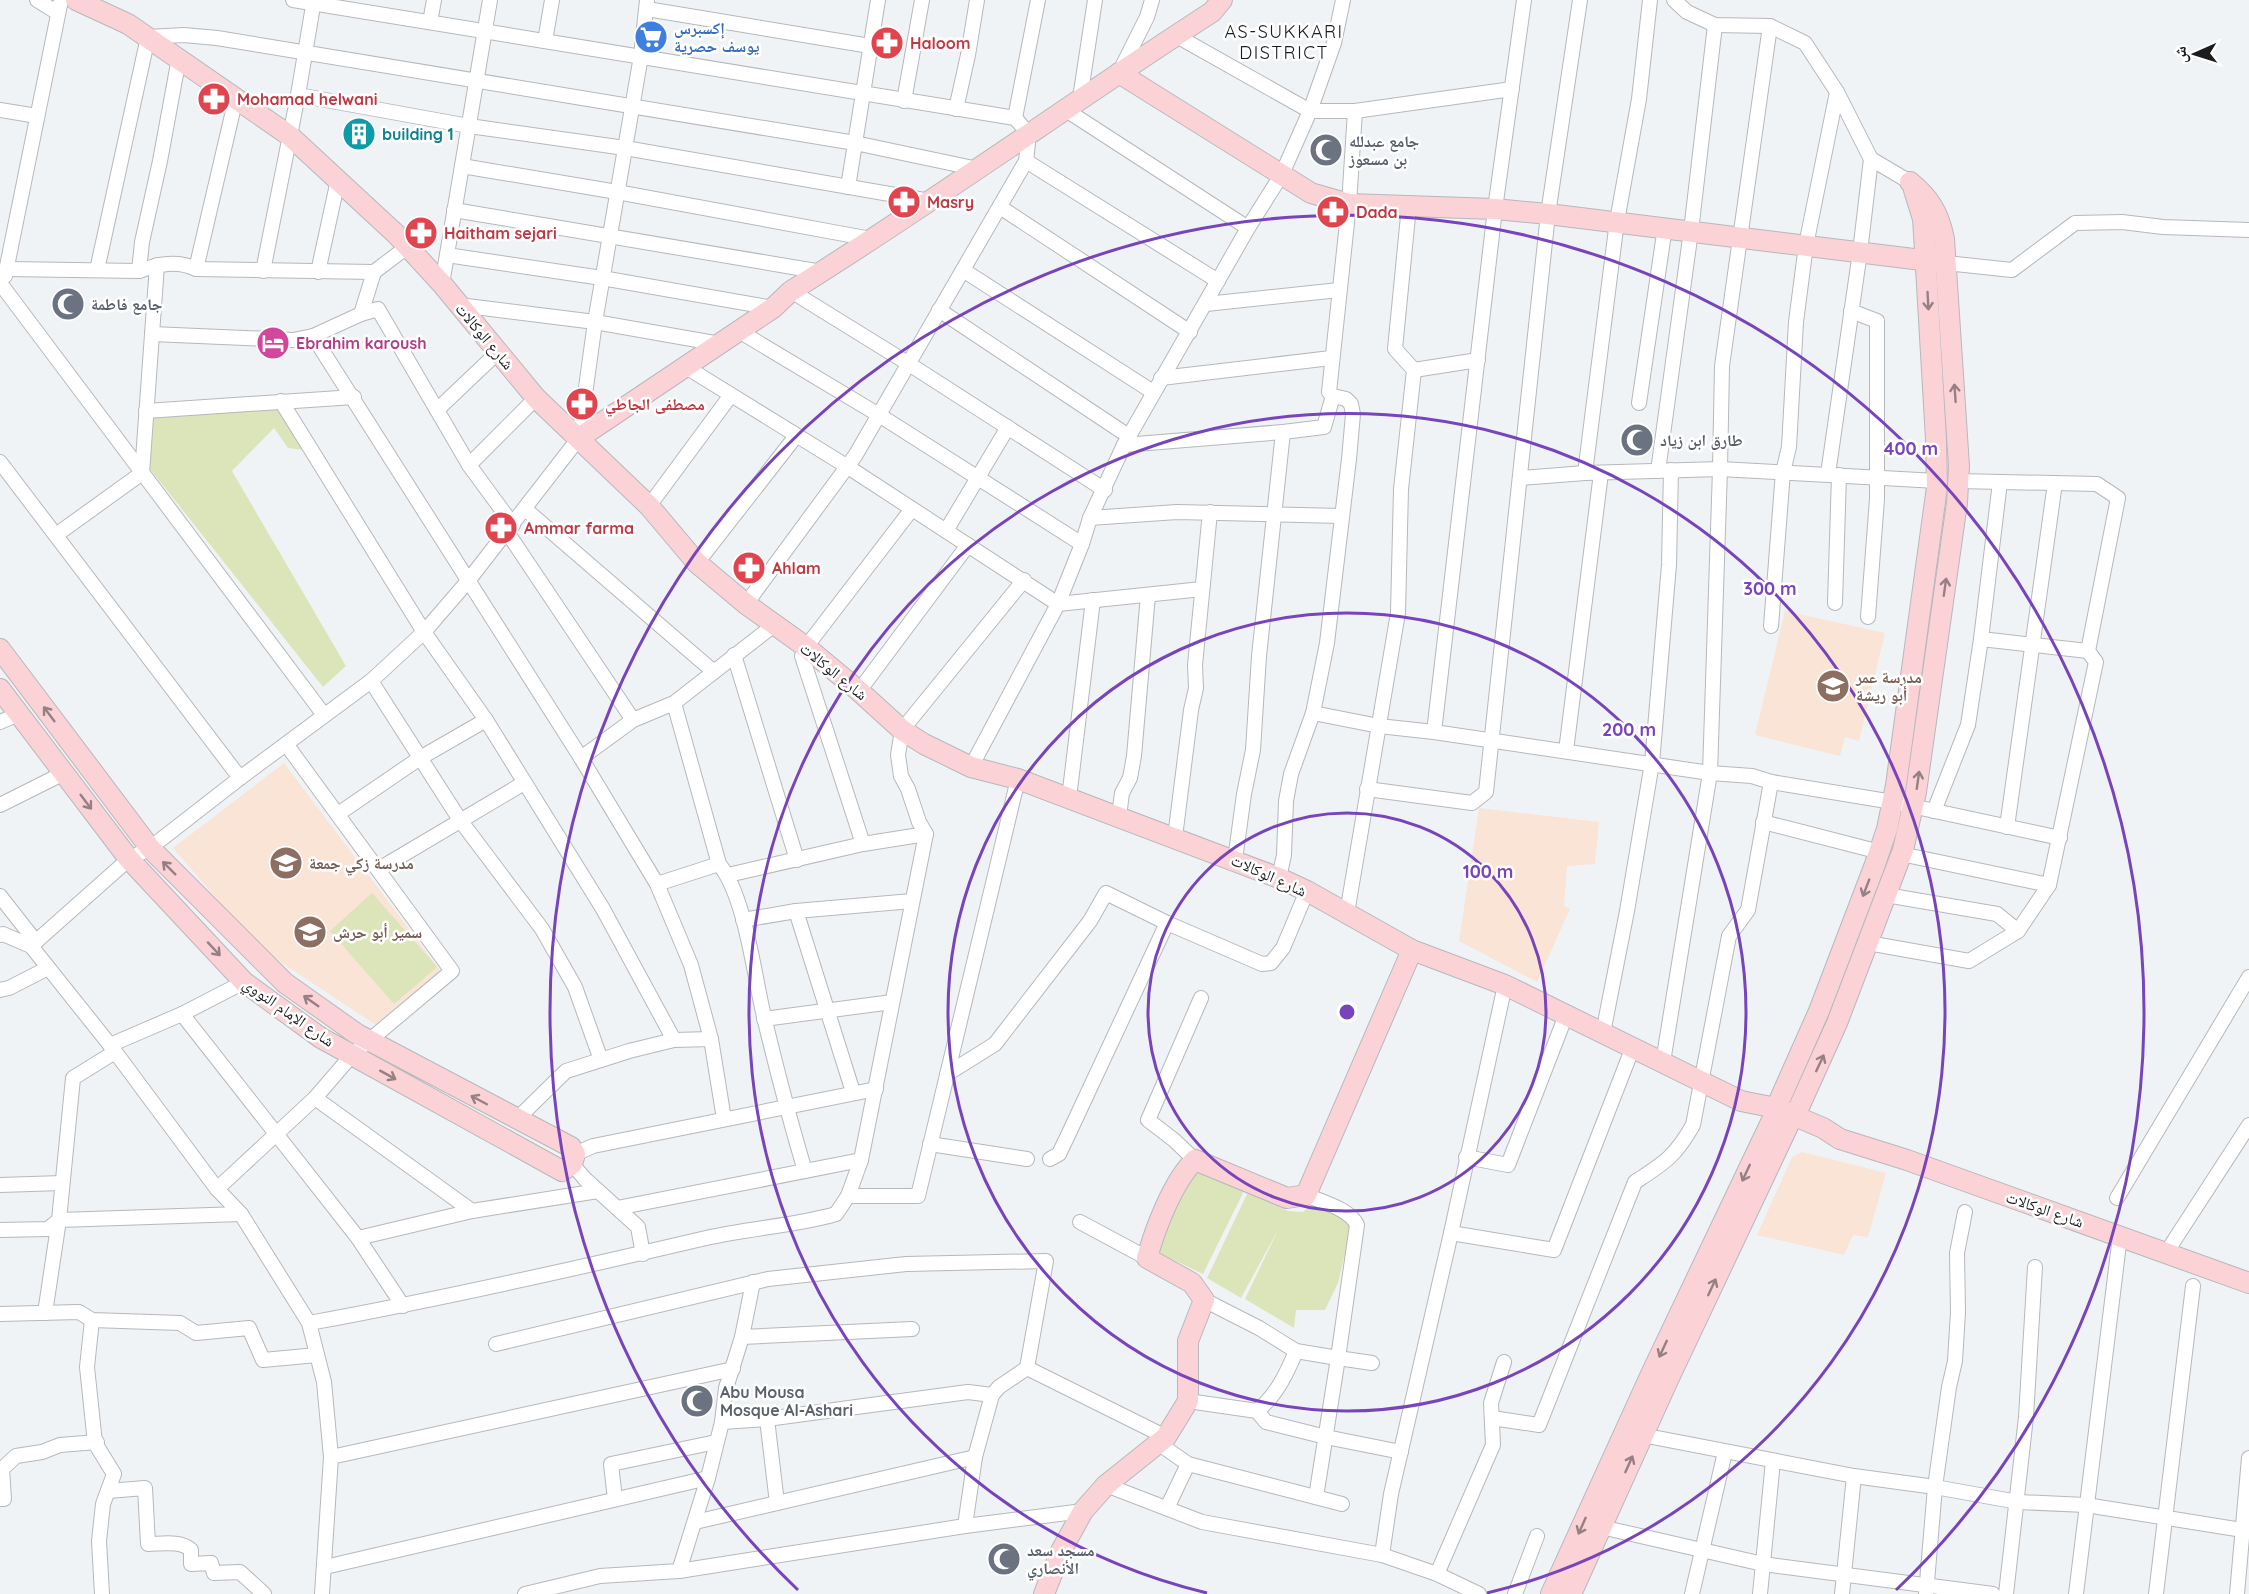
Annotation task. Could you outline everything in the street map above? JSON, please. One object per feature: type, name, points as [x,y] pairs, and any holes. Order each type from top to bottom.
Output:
[{"type":"street","points":[[38,0],[60,7],[1,286],[324,715]]},
{"type":"street","name":"شارع الوكالات","points":[[76,0],[112,9],[128,24],[290,135],[397,235],[442,284],[536,398],[649,506],[697,563],[746,604],[806,647],[902,730],[924,744],[971,766],[1018,779],[1279,878],[1307,891],[1412,950],[1505,985],[1750,1104],[1764,1104],[1782,1117],[1823,1128],[1840,1140],[1907,1160],[2249,1283]]},
{"type":"street","points":[[293,0],[371,6],[430,22],[1015,118],[1029,134],[1026,161],[848,467],[746,604]]},
{"type":"street","points":[[430,22],[434,0]]},
{"type":"street","points":[[442,284],[490,0]]},
{"type":"street","points":[[545,41],[552,0]]},
{"type":"street","points":[[848,187],[878,0]]},
{"type":"street","points":[[904,101],[922,0]]},
{"type":"street","points":[[956,109],[977,0]]},
{"type":"street","points":[[1015,118],[1038,0]]},
{"type":"street","points":[[1073,104],[1095,0]]},
{"type":"street","points":[[1119,73],[1147,17],[1152,0]]},
{"type":"street","points":[[33,944],[129,859],[150,848],[371,681],[424,632],[510,529],[579,438],[773,308],[791,291],[1212,12],[1222,0]]},
{"type":"street","points":[[971,766],[1058,604],[1090,518],[1127,441],[1248,228],[1282,174],[1310,111],[1334,43],[1343,0]]},
{"type":"street","points":[[1434,732],[1496,209],[1524,0]]},
{"type":"street","points":[[1366,789],[1472,803],[1486,792],[1548,214],[1580,0]]},
{"type":"street","points":[[1585,473],[1617,221],[1640,99],[1650,0]]},
{"type":"street","points":[[1551,1594],[1660,1376],[1782,1117],[1837,1023],[1902,854],[1914,806],[1959,481],[1944,239],[1936,213],[1928,198],[1910,182],[1871,159],[1837,92],[1805,43],[1770,26],[1715,25],[1687,12],[1674,0]]},
{"type":"street","points":[[264,271],[314,2]]},
{"type":"street","points":[[579,438],[594,322],[641,56],[647,4],[870,46]]},
{"type":"street","points":[[1603,1033],[1627,911],[1652,763],[1668,565],[1665,471],[1715,25]]},
{"type":"street","points":[[1663,1062],[1710,773],[1722,366],[1770,26]]},
{"type":"street","points":[[97,270],[148,37],[184,35],[217,38],[855,143],[978,169]]},
{"type":"street","points":[[1175,35],[1310,111],[1355,111],[1512,89]]},
{"type":"street","points":[[139,271],[141,242],[160,161],[179,58]]},
{"type":"street","points":[[1119,73],[1311,193],[1349,204],[1496,209],[1548,214],[2012,270],[2075,223],[2122,222],[2163,228],[2249,231]]},
{"type":"street","points":[[1771,626],[1782,472],[1789,447],[1796,322],[1806,245],[1837,92]]},
{"type":"street","points":[[298,95],[469,126],[625,148],[930,201]]},
{"type":"street","points":[[196,269],[237,98]]},
{"type":"street","points":[[1073,104],[1248,228]]},
{"type":"street","points":[[0,110],[38,116]]},
{"type":"street","points":[[1279,878],[1284,855],[1286,801],[1291,774],[1313,713],[1327,643],[1353,414],[1346,399],[1333,396],[1329,392],[1349,204],[1355,111]]},
{"type":"street","points":[[1835,603],[1834,475],[1851,311],[1871,159]]},
{"type":"street","points":[[1026,161],[1218,281]]},
{"type":"street","points":[[462,166],[871,239]]},
{"type":"street","points":[[318,272],[338,180]]},
{"type":"street","points":[[1782,1117],[1819,1011],[1880,852],[1893,802],[1933,524],[1937,481],[1926,260],[1923,219],[1910,182]]},
{"type":"street","points":[[1000,207],[1190,332]]},
{"type":"street","points":[[1347,913],[1366,789],[1398,613],[1401,489],[1414,370],[1395,349],[1409,207]]},
{"type":"street","points":[[454,210],[822,272]]},
{"type":"street","points":[[1639,403],[1665,227]]},
{"type":"street","points":[[361,314],[374,272],[407,247]]},
{"type":"street","points":[[447,255],[602,278],[773,308]]},
{"type":"street","points":[[6,269],[139,271],[157,265],[182,263],[196,269],[374,272]]},
{"type":"street","points":[[142,473],[157,265]]},
{"type":"street","points":[[963,270],[1153,392]]},
{"type":"street","points":[[1206,304],[1339,290]]},
{"type":"street","points":[[791,291],[1105,490]]},
{"type":"street","points":[[459,305],[594,322],[720,344]]},
{"type":"street","points":[[152,334],[293,340],[313,336],[361,314],[378,309],[469,465],[633,720]]},
{"type":"street","points":[[939,310],[1127,441],[1283,432],[1324,427],[1333,396]]},
{"type":"street","points":[[1851,311],[1877,321],[1877,477],[1868,617]]},
{"type":"street","points":[[739,331],[879,415],[1082,544]]},
{"type":"street","points":[[313,336],[581,758],[657,884],[691,965],[711,1038],[724,1119]]},
{"type":"street","points":[[437,410],[498,352]]},
{"type":"street","points":[[1161,378],[1331,358]]},
{"type":"street","points":[[1414,370],[1478,360]]},
{"type":"street","points":[[686,367],[848,467],[1058,604],[1202,589]]},
{"type":"street","points":[[649,506],[731,395]]},
{"type":"street","points":[[146,411],[354,398]]},
{"type":"street","points":[[469,465],[536,398]]},
{"type":"street","points":[[281,401],[424,632],[486,720],[603,909],[674,1040]]},
{"type":"street","points":[[946,531],[1008,427]]},
{"type":"street","points":[[1235,860],[1253,750],[1259,656],[1283,432]]},
{"type":"street","points":[[697,563],[796,436]]},
{"type":"street","points":[[0,462],[240,778]]},
{"type":"street","points":[[1521,478],[1585,473],[1720,469],[1937,481]]},
{"type":"street","points":[[56,535],[142,473]]},
{"type":"street","points":[[1566,751],[1601,473]]},
{"type":"street","points":[[1868,943],[1969,962],[2018,931],[2049,885],[2096,662],[2088,651],[2118,498],[2097,484],[1959,481]]},
{"type":"street","points":[[1934,811],[1968,725],[2000,482]]},
{"type":"street","points":[[2007,827],[2055,483]]},
{"type":"street","points":[[525,509],[714,672]]},
{"type":"street","points":[[863,844],[802,656],[806,647],[912,509]]},
{"type":"street","points":[[1090,518],[1177,512],[1341,516]]},
{"type":"street","points":[[1175,837],[1191,710],[1196,688],[1202,589],[1210,512]]},
{"type":"street","points":[[1933,524],[1954,526]]},
{"type":"street","points":[[859,691],[968,545]]},
{"type":"street","points":[[309,1323],[402,1306],[709,1238],[836,1214],[848,1196],[861,1160],[926,834],[901,776],[898,756],[902,730],[1024,580]]},
{"type":"street","points":[[1119,816],[1122,793],[1130,778],[1134,756],[1148,595]]},
{"type":"street","points":[[1069,798],[1093,600]]},
{"type":"street","points":[[581,758],[633,720],[674,703],[774,625]]},
{"type":"street","points":[[1981,639],[2088,651]]},
{"type":"street","points":[[0,649],[150,848],[285,983],[357,1034],[516,1120],[571,1147],[573,1159],[598,1191],[638,1227],[643,1254]]},
{"type":"street","points":[[734,655],[797,860]]},
{"type":"street","points":[[371,681],[460,820],[542,928],[575,987],[601,1060]]},
{"type":"street","name":"شارع الإمام النووي","points":[[0,688],[129,859],[244,982],[321,1038],[561,1171],[573,1159]]},
{"type":"street","points":[[674,703],[718,864],[728,875],[742,920],[786,1107],[805,1171]]},
{"type":"street","points":[[1313,713],[1379,726],[1492,740],[1710,773],[1752,776],[1771,782],[1914,806],[2060,838]]},
{"type":"street","points":[[0,722],[19,714]]},
{"type":"street","points":[[338,814],[420,758],[486,720]]},
{"type":"street","points":[[217,1189],[315,1098],[352,1055],[452,971],[286,744]]},
{"type":"street","points":[[0,805],[64,773]]},
{"type":"street","points":[[848,1196],[918,1196],[1018,779]]},
{"type":"street","points":[[1492,1418],[1539,1425],[1635,1182],[1670,1159],[1682,1145],[1693,1125],[1729,936],[1748,910],[1771,782]]},
{"type":"street","points":[[379,869],[524,783]]},
{"type":"street","points":[[1763,822],[1880,852]]},
{"type":"street","points":[[728,875],[863,844],[926,834]]},
{"type":"street","points":[[1902,854],[2049,885]]},
{"type":"street","points":[[657,884],[718,864]]},
{"type":"street","points":[[947,1074],[995,1044],[1090,921],[1106,893],[1167,923],[1262,964],[1271,963],[1283,948],[1307,891]]},
{"type":"street","points":[[1886,895],[1997,914],[2018,931]]},
{"type":"street","points":[[0,896],[48,968],[112,1048],[217,1189],[241,1214],[309,1323],[324,1382],[331,1457],[322,1594]]},
{"type":"street","points":[[742,920],[796,911],[912,902]]},
{"type":"street","points":[[796,911],[853,1092]]},
{"type":"street","points":[[1050,1159],[1059,1154],[1167,923]]},
{"type":"street","points":[[0,935],[33,944]]},
{"type":"street","points":[[1306,1196],[1412,950]]},
{"type":"street","points":[[0,990],[48,968]]},
{"type":"street","points":[[2117,1198],[2249,977]]},
{"type":"street","points":[[45,1313],[58,1220],[73,1078],[112,1048],[244,982]]},
{"type":"street","points":[[1383,1555],[1391,1494],[1505,985]]},
{"type":"street","points":[[1201,998],[1148,1120],[1195,1160],[1287,1198],[1306,1196],[1354,1218],[1357,1225],[1316,1497]]},
{"type":"street","points":[[764,1019],[892,1002]]},
{"type":"street","points":[[182,1014],[358,1238],[402,1306]]},
{"type":"street","points":[[1466,1157],[1508,1165],[1566,1015]]},
{"type":"street","points":[[516,1120],[566,1071],[674,1040],[711,1038]]},
{"type":"street","points":[[1451,1233],[1554,1250],[1633,1047]]},
{"type":"street","points":[[573,1159],[593,1146],[876,1089]]},
{"type":"street","points":[[315,1098],[472,1211]]},
{"type":"street","points":[[2166,1252],[2249,1125]]},
{"type":"street","points":[[930,1144],[1026,1159]]},
{"type":"street","points":[[617,1208],[861,1160]]},
{"type":"street","points":[[1147,1258],[1155,1230],[1186,1168],[1195,1160]]},
{"type":"street","points":[[0,1185],[62,1184]]},
{"type":"street","points":[[358,1238],[472,1211],[598,1191]]},
{"type":"street","points":[[1926,1590],[1935,1487],[1949,1386],[1955,1361],[1958,1312],[1957,1252],[1965,1212]]},
{"type":"street","points":[[0,1230],[48,1229],[58,1220],[241,1214]]},
{"type":"street","points":[[1080,1222],[1192,1283],[1204,1300],[1259,1328],[1296,1351],[1372,1364]]},
{"type":"street","points":[[2076,1594],[2120,1236]]},
{"type":"street","points":[[496,1344],[753,1282],[906,1264],[1046,1261],[1027,1368],[999,1387],[992,1395],[975,1457],[965,1526]]},
{"type":"street","points":[[2006,1594],[2026,1417],[2035,1267]]},
{"type":"street","points":[[680,1571],[708,1478],[722,1422],[726,1388],[742,1337],[753,1282]]},
{"type":"street","points":[[2156,1594],[2193,1287]]},
{"type":"street","points":[[1044,1594],[1060,1551],[1083,1510],[1106,1485],[1162,1440],[1188,1401],[1188,1341],[1204,1300]]},
{"type":"street","points":[[0,1314],[79,1312],[92,1320],[180,1323],[196,1333],[249,1328],[263,1360],[317,1355]]},
{"type":"street","points":[[92,1320],[87,1367],[96,1442],[114,1474],[103,1504],[99,1541],[102,1594]]},
{"type":"street","points":[[742,1337],[912,1329]]},
{"type":"street","points":[[1257,1411],[1275,1391],[1296,1351]]},
{"type":"street","points":[[1446,1594],[1443,1577],[1492,1445],[1491,1403],[1504,1362]]},
{"type":"street","points":[[1027,1368],[1162,1440],[1188,1464],[1342,1504]]},
{"type":"street","points":[[331,1457],[733,1370]]},
{"type":"street","points":[[1571,1594],[1642,1435],[1660,1376]]},
{"type":"street","points":[[722,1422],[767,1419],[968,1392],[992,1395]]},
{"type":"street","points":[[1188,1401],[1257,1411],[1266,1422],[1401,1452]]},
{"type":"street","points":[[767,1419],[777,1503]]},
{"type":"street","points":[[1642,1435],[1854,1476],[1935,1487],[2018,1502],[2086,1505],[2246,1530]]},
{"type":"street","points":[[0,1499],[4,1499],[1,1468],[16,1456],[42,1452],[60,1445],[96,1442]]},
{"type":"street","points":[[615,1499],[611,1464],[716,1442]]},
{"type":"street","points":[[1692,1594],[1725,1452]]},
{"type":"street","points":[[695,1522],[975,1457]]},
{"type":"street","points":[[2236,1594],[2246,1530],[2249,1458]]},
{"type":"street","points":[[1760,1594],[1773,1461]]},
{"type":"street","points":[[1167,1509],[1188,1464]]},
{"type":"street","points":[[1842,1594],[1854,1476]]},
{"type":"street","points":[[325,1568],[708,1478]]},
{"type":"street","points":[[1106,1485],[1202,1522],[1383,1555],[1443,1577],[1479,1594]]},
{"type":"street","points":[[108,1491],[145,1488],[148,1544],[187,1546],[191,1550],[191,1564],[211,1563],[214,1573],[240,1572],[264,1594]]},
{"type":"street","points":[[525,1594],[600,1576],[680,1571],[965,1526],[1083,1510]]},
{"type":"street","points":[[1601,1527],[1763,1564],[1844,1574],[1926,1590],[1993,1594]]},
{"type":"street","points":[[1515,1594],[1537,1536]]},
{"type":"shaded area","points":[[1785,611],[1885,633],[1859,741],[1845,737],[1840,756],[1755,735]]},
{"type":"shaded area","points":[[284,763],[440,970],[379,1027],[282,963],[248,935],[173,848]]},
{"type":"shaded area","points":[[1479,808],[1599,822],[1595,864],[1567,866],[1564,906],[1570,909],[1537,982],[1459,941]]},
{"type":"shaded area","points":[[1802,1152],[1886,1173],[1868,1237],[1853,1235],[1844,1255],[1757,1235],[1792,1157]]},
{"type":"green space","points":[[281,408],[304,450],[288,448],[274,428],[232,471],[346,666],[323,687],[150,469],[153,416]]},
{"type":"green space","points":[[372,893],[437,967],[394,1004],[330,931]]},
{"type":"green space","points":[[1202,1170],[1245,1189],[1203,1274],[1157,1252],[1190,1172]]},
{"type":"green space","points":[[1248,1192],[1288,1211],[1303,1212],[1313,1203],[1348,1221],[1351,1228],[1338,1283],[1325,1310],[1296,1310],[1294,1328],[1245,1299],[1278,1230],[1241,1298],[1207,1278]]},
{"type":"place","name":"إكسبرس يوسف حصرية","points":[[651,37]]},
{"type":"place","name":"Haloom","points":[[887,43]]},
{"type":"place","name":"Mohamad helwani","points":[[214,99]]},
{"type":"place","name":"building 1","points":[[359,134]]},
{"type":"place","name":"جامع عبدلله بن مسعوز","points":[[1326,150]]},
{"type":"place","name":"Masry","points":[[904,202]]},
{"type":"place","name":"Dada","points":[[1333,212]]},
{"type":"place","name":"Haitham sejari","points":[[421,233]]},
{"type":"place","name":"جامع فاطمة","points":[[68,304]]},
{"type":"place","name":"Ebrahim karoush","points":[[273,343]]},
{"type":"place","name":"مصطفى الجاطي","points":[[582,404]]},
{"type":"place","name":"طارق ابن زياد","points":[[1637,440]]},
{"type":"place","name":"Ammar farma","points":[[501,528]]},
{"type":"place","name":"Ahlam","points":[[749,568]]},
{"type":"place","name":"مدرسة عمر أبو ريشة","points":[[1833,686]]},
{"type":"place","name":"مدرسة زكي جمعة","points":[[286,863]]},
{"type":"place","name":"سمير أبو حرش","points":[[310,932]]},
{"type":"place","name":"Abu Mousa Mosque Al-Ashari","points":[[697,1401]]},
{"type":"place","name":"مسجد سعد الأنصاري","points":[[1004,1559]]},
{"type":"district","name":"AS-SUKKARI DISTRICT","points":[[1284,42]]}]
